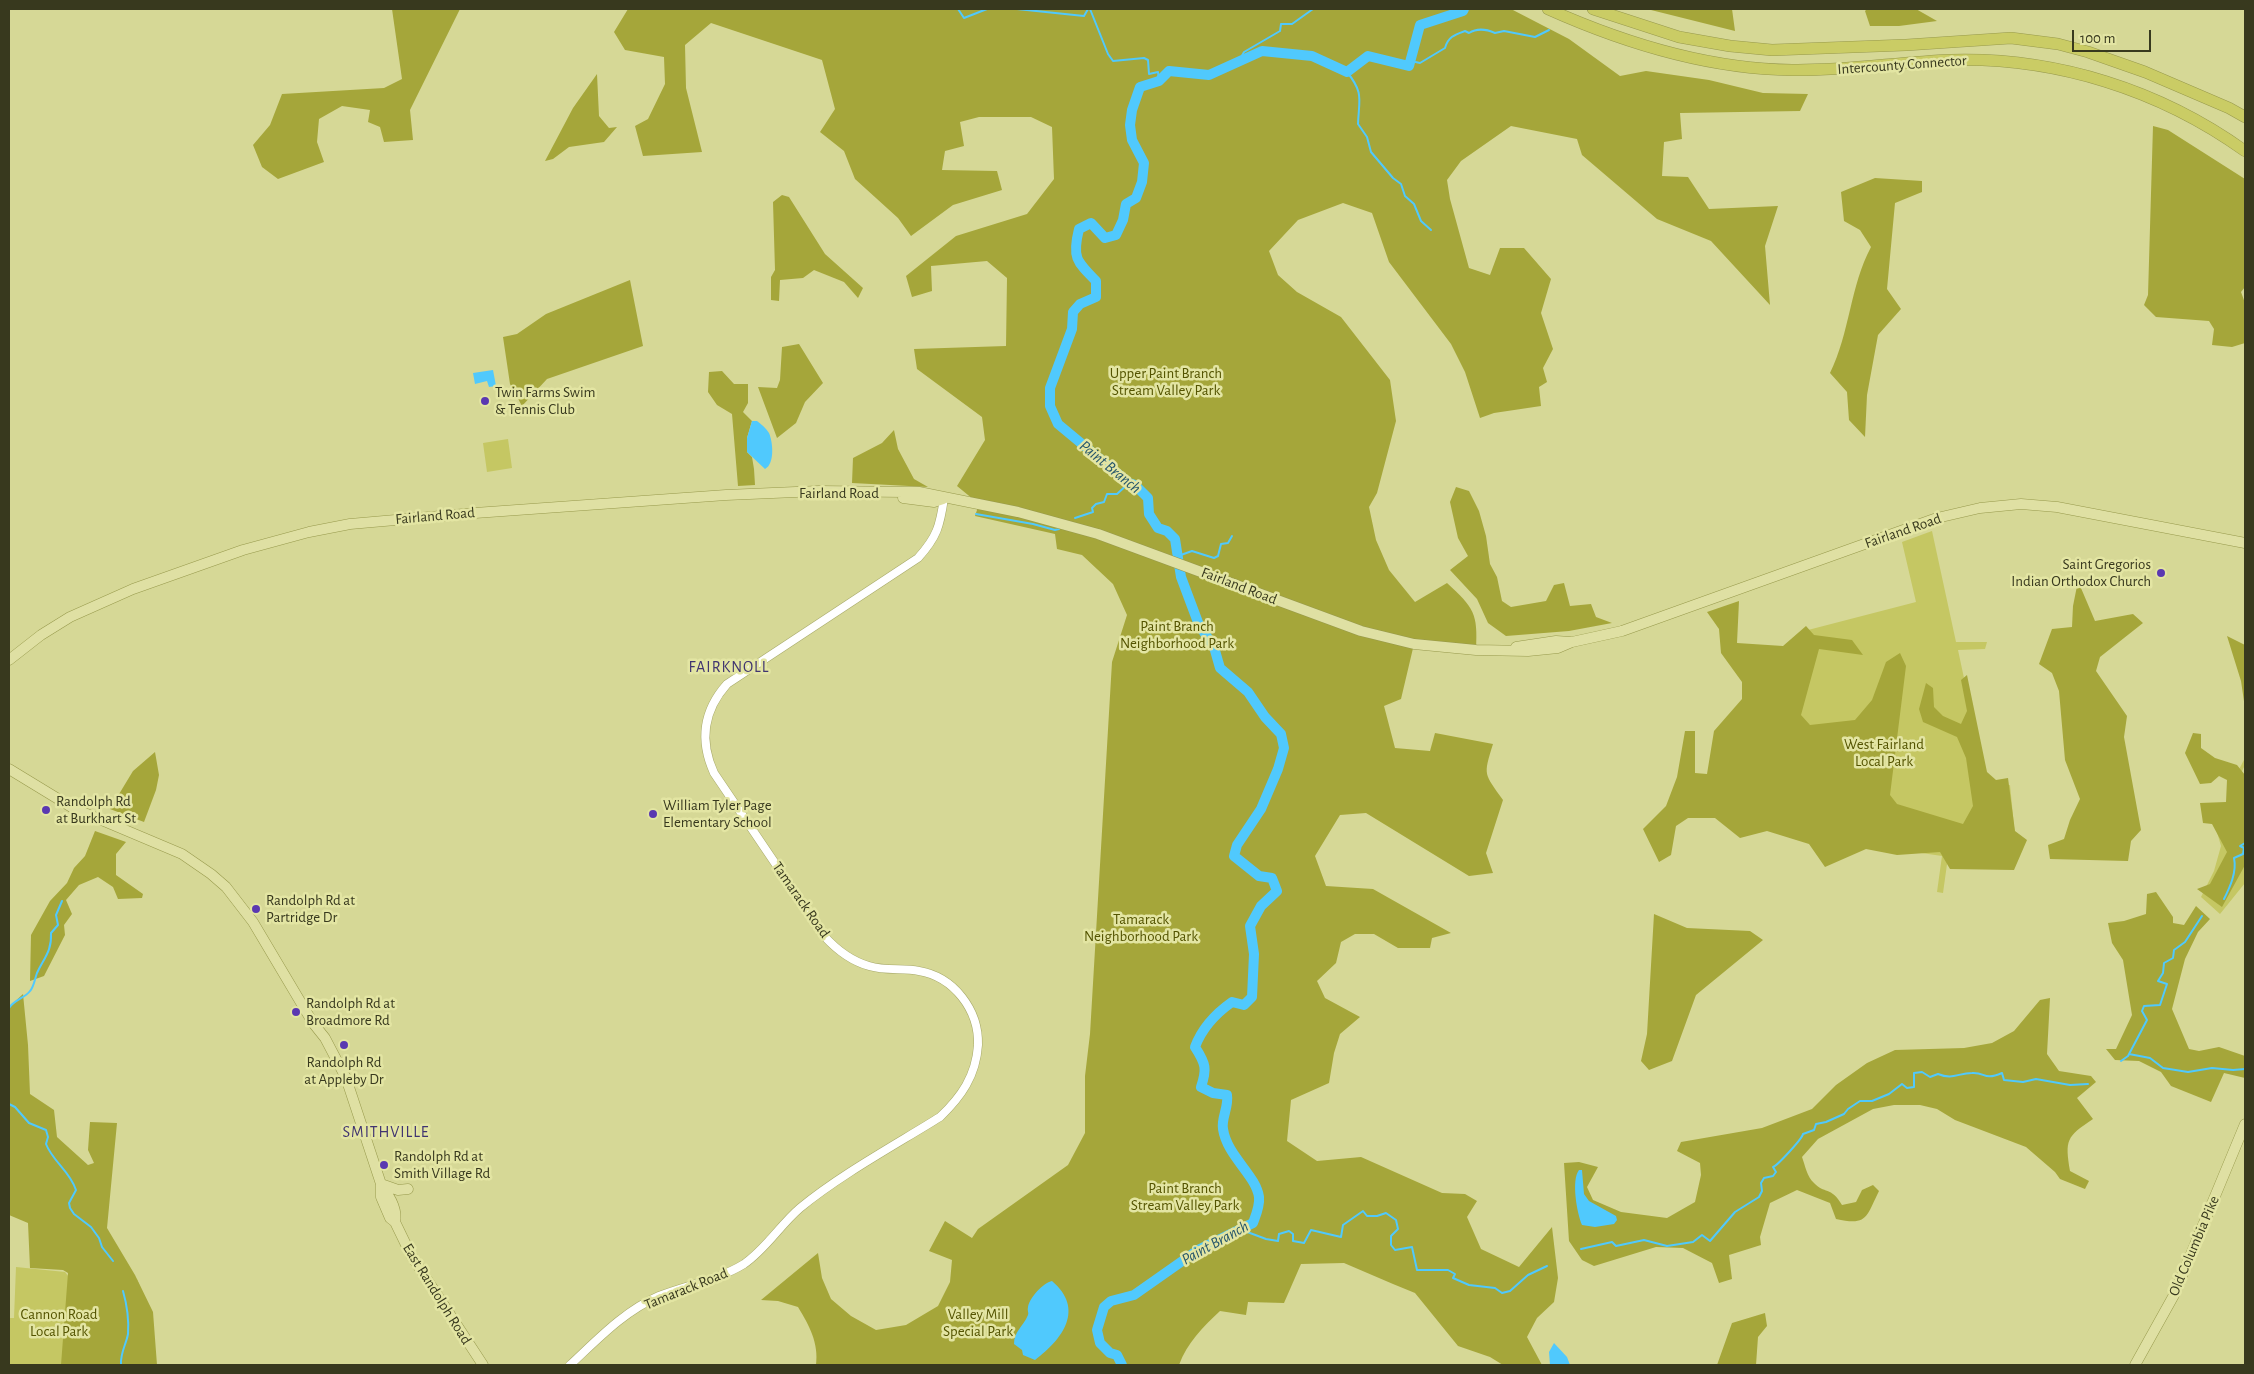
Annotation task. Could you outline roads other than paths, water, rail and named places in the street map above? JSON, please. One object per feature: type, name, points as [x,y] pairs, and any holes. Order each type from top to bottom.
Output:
[{"type":"highway","name":"Intercounty Connector","points":[[1549,9],[1650,46],[1745,67],[1819,70],[1950,60],[1995,60],[2069,70],[2109,82],[2153,100],[2221,133],[2245,151]]},
{"type":"highway","name":"Intercounty Connector","points":[[1593,9],[1679,37],[1730,46],[1772,50],[1906,45],[2010,38],[2058,44],[2088,52],[2145,72],[2229,108],[2245,117]]},
{"type":"main road","name":"Fairland Road","points":[[9,660],[41,635],[99,603],[243,550],[309,532],[390,520],[717,496],[819,491],[919,492],[979,504],[1055,521],[1098,534],[1361,631],[1432,647],[1476,650],[1528,651],[1558,648],[1572,642],[1646,624],[1937,518],[1980,508],[2021,504],[2057,507],[2245,543]]},
{"type":"main road","name":"East Randolph Road","points":[[11,768],[73,808],[182,854],[226,887],[253,922],[313,1023],[329,1045],[346,1078],[381,1184],[390,1199],[396,1216],[395,1222],[411,1255],[483,1365]]},
{"type":"main road","name":"Old Columbia Pike","points":[[2135,1365],[2174,1296],[2245,1124]]},
{"type":"main road","points":[[381,1184],[398,1190],[408,1189]]},
{"type":"street","name":"Tamarack Road","points":[[570,1365],[611,1328],[645,1304],[659,1296],[722,1275],[744,1264],[761,1250],[785,1222],[819,1194],[940,1117],[954,1104],[969,1082],[977,1053],[978,1038],[976,1024],[964,1000],[940,978],[920,971],[870,967],[850,958],[838,950],[825,937],[714,773],[708,758],[704,739],[706,719],[716,696],[727,684],[918,558],[936,534],[944,498]]},
{"type":"water","points":[[493,370],[496,386],[489,387],[487,381],[475,384],[473,373]]},
{"type":"water","points":[[752,421],[757,421],[762,425],[768,431],[770,437],[772,458],[765,469],[747,452],[747,438]]},
{"type":"water","points":[[1579,1170],[1582,1170],[1584,1194],[1589,1201],[1616,1216],[1617,1220],[1614,1224],[1595,1227],[1582,1225],[1578,1213],[1575,1189],[1575,1181]]},
{"type":"water","points":[[1052,1281],[1062,1292],[1067,1302],[1069,1313],[1061,1333],[1054,1343],[1035,1360],[1023,1355],[1022,1350],[1014,1344],[1014,1340],[1028,1315],[1031,1299],[1041,1287]]},
{"type":"water","points":[[1554,1343],[1567,1357],[1570,1365],[1550,1365],[1549,1352]]},
{"type":"waterway","points":[[958,9],[964,18],[987,9]]},
{"type":"waterway","points":[[1017,9],[1084,16],[1088,9]]},
{"type":"waterway","points":[[1090,9],[1108,54],[1113,61],[1144,58],[1148,60],[1149,74],[1158,72],[1159,81]]},
{"type":"waterway","points":[[1239,61],[1244,52],[1280,31],[1281,24],[1292,24],[1313,9]]},
{"type":"waterway","name":"Paint Branch","points":[[1122,1365],[1117,1355],[1110,1353],[1100,1343],[1097,1330],[1104,1307],[1111,1301],[1134,1295],[1198,1250],[1253,1223],[1257,1210],[1259,1200],[1257,1189],[1235,1157],[1223,1129],[1227,1095],[1213,1093],[1201,1087],[1205,1071],[1195,1047],[1205,1028],[1220,1011],[1232,1002],[1244,1005],[1252,997],[1254,954],[1250,926],[1261,906],[1277,891],[1272,878],[1259,876],[1234,856],[1237,845],[1261,809],[1278,769],[1284,748],[1281,734],[1265,717],[1248,692],[1220,668],[1214,647],[1199,625],[1181,577],[1175,539],[1167,531],[1158,528],[1149,514],[1148,498],[1135,485],[1129,483],[1058,424],[1050,406],[1050,388],[1072,329],[1073,312],[1080,304],[1096,297],[1096,281],[1077,258],[1076,246],[1079,229],[1091,223],[1105,238],[1116,235],[1123,220],[1126,204],[1136,198],[1142,182],[1144,163],[1132,140],[1130,125],[1132,110],[1140,87],[1159,81],[1169,71],[1209,75],[1262,51],[1312,56],[1347,72],[1368,56],[1409,66],[1420,25],[1463,11],[1464,9]]},
{"type":"waterway","points":[[1411,61],[1420,63],[1445,48],[1452,37],[1465,31],[1469,33],[1478,30],[1495,33],[1504,31],[1535,37],[1549,30]]},
{"type":"waterway","points":[[1347,72],[1358,91],[1358,124],[1367,137],[1371,152],[1393,178],[1401,184],[1405,196],[1414,204],[1421,221],[1431,230]]},
{"type":"waterway","points":[[1075,518],[1093,512],[1092,508],[1096,504],[1104,502],[1107,494],[1117,494],[1129,483]]},
{"type":"waterway","points":[[976,514],[1033,524],[1055,530],[1059,529]]},
{"type":"waterway","points":[[1178,556],[1192,551],[1214,558],[1218,556],[1221,544],[1228,543],[1232,536]]},
{"type":"waterway","points":[[2224,899],[2234,874],[2234,858],[2243,854],[2244,848],[2240,846],[2245,843]]},
{"type":"waterway","points":[[9,1008],[28,993],[32,987],[49,950],[51,933],[58,925],[56,915],[62,901]]},
{"type":"waterway","points":[[2121,1061],[2128,1056],[2147,1020],[2142,1011],[2144,1006],[2160,1005],[2167,984],[2158,981],[2163,973],[2164,963],[2173,958],[2174,950],[2185,942],[2202,916]]},
{"type":"waterway","points":[[2129,1054],[2150,1058],[2163,1068],[2188,1072],[2212,1068],[2245,1069]]},
{"type":"waterway","points":[[1581,1249],[1612,1242],[1616,1246],[1644,1240],[1667,1246],[1693,1242],[1702,1235],[1710,1241],[1735,1212],[1759,1197],[1762,1191],[1761,1183],[1764,1178],[1773,1176],[1776,1172],[1773,1167],[1789,1152],[1803,1134],[1814,1130],[1816,1124],[1844,1114],[1860,1101],[1872,1101],[1889,1094],[1902,1084],[1907,1088],[1914,1087],[1914,1073],[1922,1072],[1930,1077],[1938,1074],[1952,1076],[1977,1073],[1991,1076],[2002,1073],[2004,1080],[2023,1082],[2036,1079],[2070,1085],[2088,1084]]},
{"type":"waterway","points":[[9,1104],[15,1107],[29,1123],[46,1130],[48,1137],[46,1144],[70,1177],[76,1190],[69,1203],[70,1208],[74,1214],[91,1227],[99,1238],[102,1247],[113,1261]]},
{"type":"waterway","points":[[1242,1230],[1266,1239],[1278,1241],[1279,1234],[1289,1231],[1293,1234],[1293,1241],[1304,1243],[1311,1230],[1341,1237],[1343,1225],[1363,1211],[1367,1216],[1377,1216],[1386,1213],[1396,1220],[1398,1229],[1391,1236],[1391,1245],[1395,1250],[1412,1247],[1417,1270],[1448,1270],[1455,1274],[1453,1278],[1469,1285],[1495,1288],[1502,1293],[1510,1291],[1528,1275],[1547,1266]]},
{"type":"waterway","points":[[121,1365],[121,1357],[128,1334],[126,1302],[123,1291]]},
{"type":"place","name":"Twin Farms Swim & Tennis Club","points":[[485,401]]},
{"type":"place","name":"Saint Gregorios Indian Orthodox Church","points":[[2161,573]]},
{"type":"place","name":"Randolph Rd at Burkhart St","points":[[46,810]]},
{"type":"place","name":"William Tyler Page Elementary School","points":[[653,814]]},
{"type":"place","name":"Randolph Rd at Partridge Dr","points":[[256,909]]},
{"type":"place","name":"Randolph Rd at Broadmore Rd","points":[[296,1012]]},
{"type":"place","name":"Randolph Rd at Appleby Dr","points":[[344,1045]]},
{"type":"place","name":"Randolph Rd at Smith Village Rd","points":[[384,1165]]},
{"type":"district","name":"FAIRKNOLL","points":[[729,667]]},
{"type":"district","name":"SMITHVILLE","points":[[386,1132]]},
{"type":"park label","name":"Upper Paint Branch Stream Valley Park","points":[[1166,382]]},
{"type":"park label","name":"Paint Branch Neighborhood Park","points":[[1177,634]]},
{"type":"park label","name":"West Fairland Local Park","points":[[1884,752]]},
{"type":"park label","name":"Tamarack Neighborhood Park","points":[[1141,928]]},
{"type":"park label","name":"Paint Branch Stream Valley Park","points":[[1185,1196]]},
{"type":"park label","name":"Cannon Road Local Park","points":[[59,1322]]},
{"type":"park label","name":"Valley Mill Special Park","points":[[978,1322]]}]
